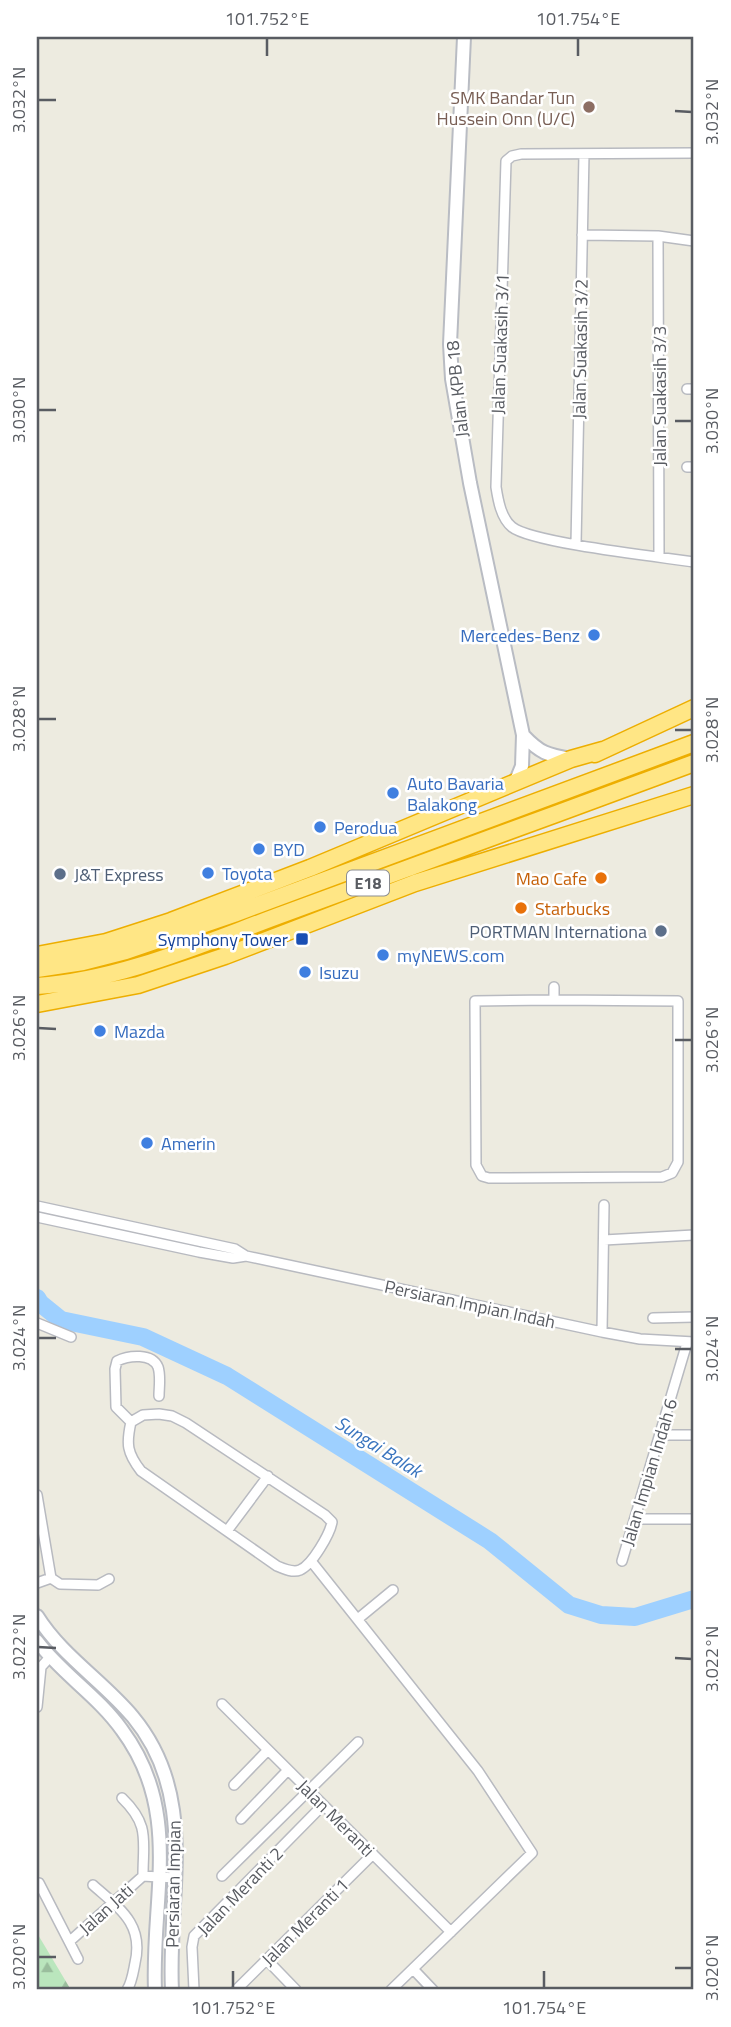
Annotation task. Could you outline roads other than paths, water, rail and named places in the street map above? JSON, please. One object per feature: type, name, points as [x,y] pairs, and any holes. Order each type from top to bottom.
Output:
[{"type":"highway","points":[[394,855],[403,843],[415,836],[575,766],[603,750],[694,708]]},
{"type":"highway","name":"E18","points":[[37,969],[83,962],[126,951],[694,743]]},
{"type":"highway","points":[[37,955],[106,942],[171,921],[310,868],[571,759],[603,750]]},
{"type":"highway","name":"E18","points":[[37,986],[86,979],[132,968],[694,762]]},
{"type":"highway","points":[[37,1004],[138,985],[225,956],[415,883],[694,795]]},
{"type":"street","name":"Jalan KPB 18","points":[[464,37],[450,344],[452,379],[470,483],[523,735],[522,766],[515,783]]},
{"type":"street","name":"Jalan Suakasih 3/1","points":[[694,153],[521,155],[512,156],[506,161],[496,487],[503,513],[509,524],[518,531],[576,544],[694,562]]},
{"type":"street","name":"Jalan Suakasih 3/2","points":[[576,544],[584,154]]},
{"type":"street","points":[[582,235],[658,236],[694,241]]},
{"type":"street","name":"Jalan Suakasih 3/3","points":[[658,236],[659,556]]},
{"type":"street","points":[[523,735],[534,747],[547,755],[571,759]]},
{"type":"street","points":[[554,987],[554,1000]]},
{"type":"street","points":[[587,988],[587,1000]]},
{"type":"street","points":[[554,1000],[678,1001],[678,1162],[672,1173],[663,1177],[482,1176],[476,1165],[475,1001],[554,1000]]},
{"type":"street","points":[[602,1332],[604,1205]]},
{"type":"street","name":"Persiaran Impian Indah","points":[[37,1206],[235,1249],[246,1256],[602,1332],[640,1339],[691,1342]]},
{"type":"street","name":"Persiaran Impian Indah","points":[[41,1218],[222,1256],[246,1256]]},
{"type":"street","points":[[604,1240],[694,1235]]},
{"type":"street","points":[[653,1318],[694,1317]]},
{"type":"street","points":[[37,1323],[71,1337]]},
{"type":"street","name":"Jalan Impian Indah 6","points":[[622,1561],[691,1342]]},
{"type":"street","points":[[131,1422],[116,1407],[117,1361],[136,1356],[156,1363],[159,1372],[159,1396]]},
{"type":"street","points":[[143,1415],[172,1416],[325,1515],[332,1522],[330,1531],[311,1561],[300,1570],[277,1566],[141,1471],[130,1457],[128,1438],[131,1422],[143,1415]]},
{"type":"street","points":[[660,1435],[694,1435]]},
{"type":"street","points":[[227,1531],[268,1476]]},
{"type":"street","points":[[37,1494],[51,1578],[60,1584],[98,1585],[109,1579]]},
{"type":"street","points":[[636,1519],[694,1519]]},
{"type":"street","points":[[311,1561],[478,1771],[533,1853],[391,1990]]},
{"type":"street","points":[[37,1583],[51,1578]]},
{"type":"street","points":[[359,1618],[393,1590]]},
{"type":"street","name":"Persiaran Impian","points":[[37,1616],[61,1647],[121,1703],[149,1739],[163,1768],[172,1796],[176,1827],[172,1990]]},
{"type":"street","name":"Persiaran Impian","points":[[37,1641],[110,1715],[136,1749],[148,1773],[161,1827],[155,1990]]},
{"type":"street","points":[[37,1707],[41,1667],[50,1657]]},
{"type":"street","name":"Jalan Meranti","points":[[222,1704],[451,1932]]},
{"type":"street","points":[[222,1876],[358,1742]]},
{"type":"street","points":[[234,1785],[268,1750]]},
{"type":"street","points":[[242,1819],[288,1770]]},
{"type":"street","points":[[122,1798],[136,1812],[143,1827],[143,1877],[175,1878]]},
{"type":"street","name":"Jalan Meranti 2","points":[[194,1990],[194,1936],[322,1805]]},
{"type":"street","name":"Jalan Meranti 1","points":[[236,1990],[373,1854]]},
{"type":"street","name":"Jalan Jati","points":[[70,1941],[143,1877]]},
{"type":"street","points":[[38,1884],[78,1959]]},
{"type":"street","points":[[93,1885],[134,1926],[137,1936],[136,1959],[127,1990]]},
{"type":"street","points":[[267,1960],[296,1990]]},
{"type":"street","points":[[413,1969],[428,1989]]},
{"type":"waterway","name":"Sungai Balak","points":[[37,1298],[61,1320],[143,1337],[227,1376],[490,1541],[569,1605],[601,1615],[635,1617],[694,1599]]},
{"type":"place","name":"SMK Bandar Tun Hussein Onn (U/C)","points":[[589,107]]},
{"type":"place","name":"Mercedes-Benz","points":[[594,635]]},
{"type":"place","name":"Auto Bavaria Balakong","points":[[393,793]]},
{"type":"place","name":"Perodua","points":[[320,827]]},
{"type":"place","name":"BYD","points":[[259,849]]},
{"type":"place","name":"Toyota","points":[[208,873]]},
{"type":"place","name":"J&T Express","points":[[60,874]]},
{"type":"place","name":"Mao Cafe","points":[[601,878]]},
{"type":"place","name":"Starbucks","points":[[521,908]]},
{"type":"place","name":"PORTMAN Internationa","points":[[661,931]]},
{"type":"place","name":"Symphony Tower","points":[[302,939]]},
{"type":"place","name":"myNEWS.com","points":[[383,955]]},
{"type":"place","name":"Isuzu","points":[[305,972]]},
{"type":"place","name":"Mazda","points":[[100,1031]]},
{"type":"place","name":"Amerin","points":[[147,1143]]}]
